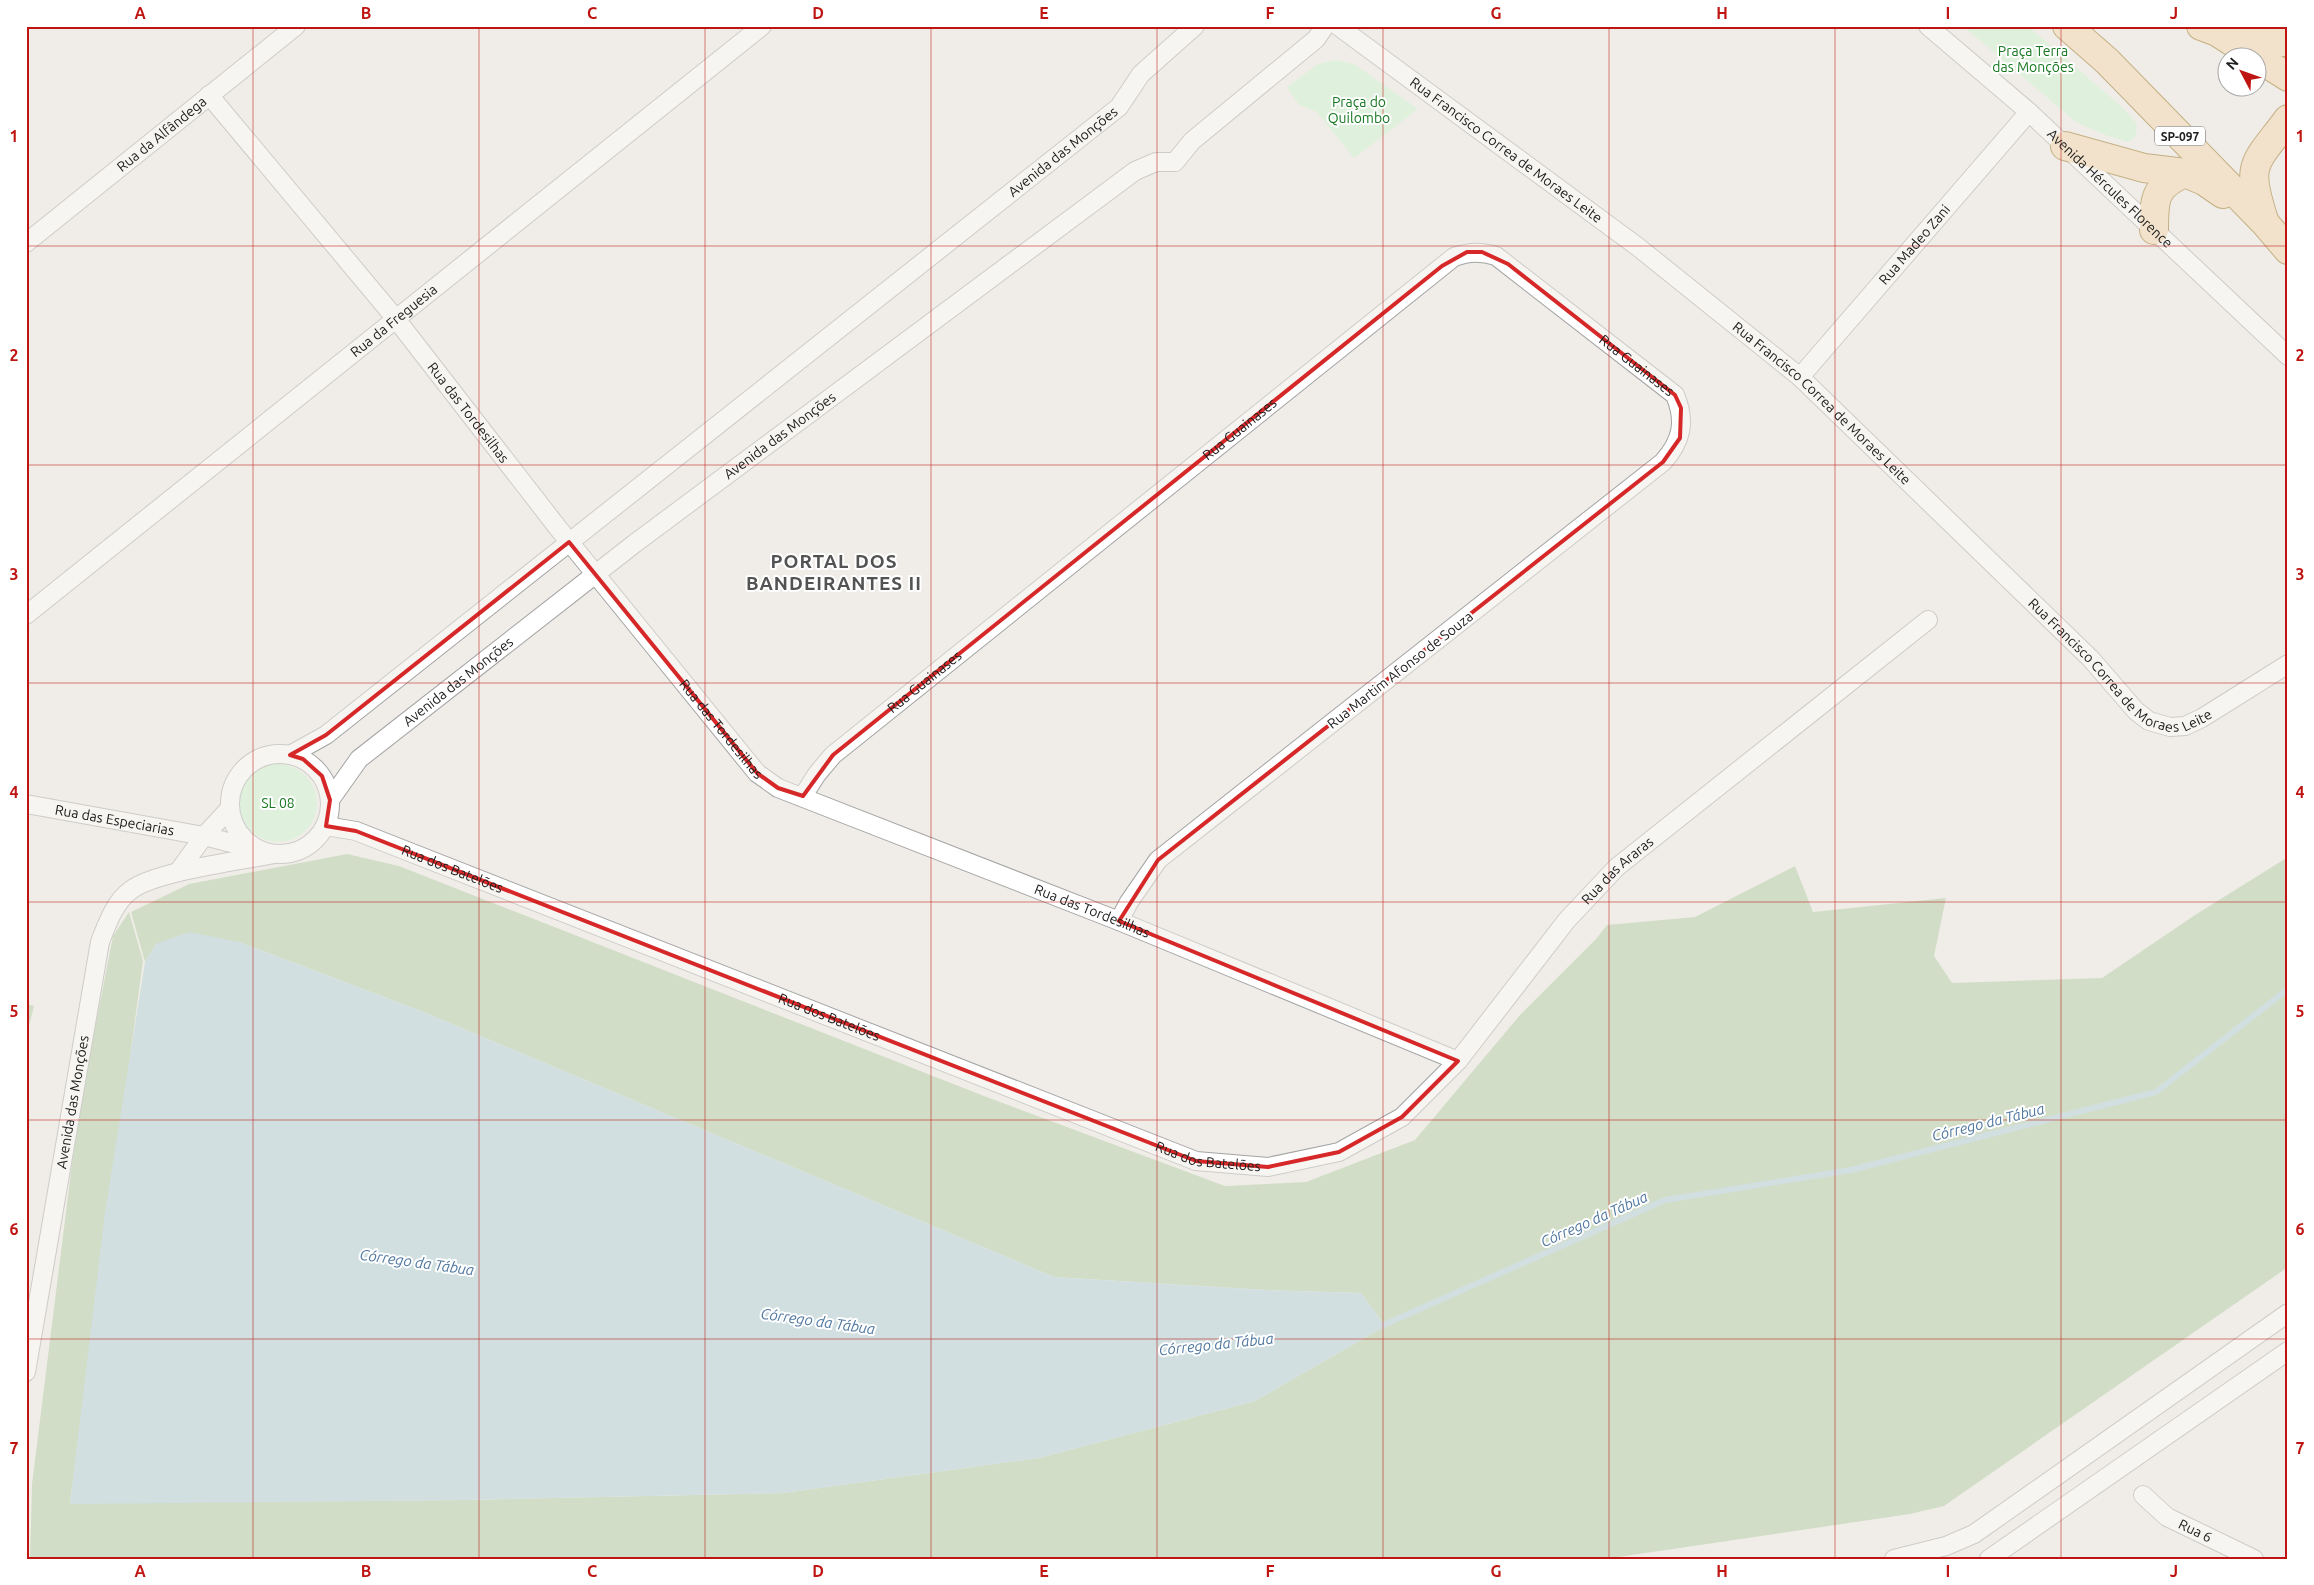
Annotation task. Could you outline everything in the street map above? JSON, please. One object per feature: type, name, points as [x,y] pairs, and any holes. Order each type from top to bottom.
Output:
[{"type":"main road","name":"SP-097","points":[[2067,26],[2107,61],[2265,223],[2288,250]]},
{"type":"main road","points":[[2209,29],[2258,42],[2288,42]]},
{"type":"main road","points":[[2209,29],[2288,77]]},
{"type":"main road","points":[[2265,223],[2254,189],[2254,170],[2263,149],[2288,119]]},
{"type":"main road","points":[[2065,146],[2144,168],[2185,173],[2204,181],[2265,223]]},
{"type":"main road","points":[[2154,230],[2154,203],[2167,180],[2185,173]]},
{"type":"street","name":"Rua da Alfândega","points":[[26,243],[296,26]]},
{"type":"street","name":"Rua da Freguesia","points":[[26,615],[762,26]]},
{"type":"street","name":"Avenida das Monções","points":[[330,800],[359,759],[596,574],[1135,172],[1156,162],[1175,162],[1192,141],[1316,39],[1325,26]]},
{"type":"street","name":"Rua Francisco Correa de Moraes Leite","points":[[1338,26],[1638,247],[1800,377],[2091,659],[2136,711],[2149,721],[2170,728],[2185,726],[2202,718],[2288,664]]},
{"type":"street","name":"Avenida Hércules Florence","points":[[1928,26],[2029,112],[2288,356]]},
{"type":"street","name":"Avenida das Monções","points":[[290,755],[326,734],[1118,107],[1142,74],[1190,30]]},
{"type":"street","name":"Rua das Tordesilhas","points":[[209,95],[396,319],[569,542],[757,773],[778,788],[803,796],[1119,920],[1458,1061]]},
{"type":"street","name":"Rua Madeo Zani","points":[[1800,377],[2029,112]]},
{"type":"street","name":"Rua Guainases","points":[[803,796],[816,774],[833,755],[1454,257],[1467,252],[1482,252],[1496,256],[1508,264],[1675,395],[1681,408],[1682,423]]},
{"type":"street","name":"Rua Martim Afonso de Souza","points":[[1119,920],[1158,860],[1664,462],[1677,444],[1682,423]]},
{"type":"street","name":"Rua das Araras","points":[[1339,1152],[1402,1117],[1458,1061],[1567,920],[1617,867],[1928,620]]},
{"type":"street","points":[[277,754],[303,759],[322,776],[330,800],[326,826],[309,846],[297,852],[268,853],[243,838],[236,829],[230,808],[233,787],[244,769],[264,757],[277,754]]},
{"type":"street","name":"Rua das Especiarias","points":[[26,804],[204,836],[268,853]]},
{"type":"street","points":[[178,872],[204,836],[230,808]]},
{"type":"street","name":"Rua dos Batelões","points":[[326,826],[356,831],[1196,1161],[1268,1167],[1339,1152]]},
{"type":"street","name":"Avenida das Monções","points":[[26,1372],[100,942],[109,920],[130,890],[178,872],[268,853]]},
{"type":"street","points":[[1894,1559],[1946,1546],[1974,1534],[2288,1313]]},
{"type":"street","points":[[1989,1559],[2114,1470],[2288,1351]]},
{"type":"street","points":[[2098,1445],[2114,1470]]},
{"type":"street","name":"Rua 6","points":[[2143,1495],[2167,1517],[2254,1559]]},
{"type":"highlighted area","points":[[1467,252],[1482,252],[1508,264],[1675,395],[1681,408],[1680,438],[1663,462],[1158,860],[1119,921],[1458,1061],[1402,1117],[1339,1152],[1268,1167],[1196,1161],[356,831],[326,826],[330,800],[322,776],[303,759],[290,755],[326,735],[569,542],[757,773],[778,788],[803,796],[833,755],[1442,266]]},
{"type":"green space","name":"Praça Terra das Monções","points":[[1963,26],[2028,26],[2123,108],[2137,124],[2136,136],[2128,142],[2105,135],[2076,122]]},
{"type":"green space","name":"Praça do Quilombo","points":[[1335,60],[1354,64],[1418,109],[1354,158],[1317,112],[1299,105],[1287,87],[1318,64]]},
{"type":"green space","name":"SL 08","points":[[278,764],[293,767],[305,776],[314,788],[317,803],[314,818],[305,830],[293,839],[278,842],[263,839],[251,830],[242,818],[239,803],[242,788],[251,776],[263,767]]},
{"type":"green space","points":[[347,854],[399,866],[984,1096],[1225,1186],[1306,1182],[1415,1140],[1520,1015],[1596,939],[1607,925],[1695,917],[1795,866],[1813,912],[1946,898],[1934,956],[1952,983],[2102,978],[2195,915],[2288,857],[2288,1267],[1944,1506],[1910,1514],[1605,1559],[30,1559],[32,1484],[78,1116],[113,936],[129,912],[143,961],[70,1503],[467,1500],[783,1493],[1039,1458],[1255,1401],[1385,1326],[1361,1293],[1266,1290],[1054,1277],[421,1011],[239,942],[156,944],[145,962],[131,912],[189,884]]},
{"type":"green space","points":[[26,1004],[34,1006],[26,1037]]},
{"type":"water","points":[[189,932],[239,942],[421,1011],[1054,1277],[1266,1290],[1361,1293],[1385,1326],[1255,1401],[1039,1458],[783,1493],[467,1500],[70,1504],[105,1213],[145,962],[156,944]]},
{"type":"waterway","name":"Córrego da Tábua","points":[[1379,1327],[1665,1200],[1851,1170],[2156,1092],[2288,989]]},
{"type":"district","name":"PORTAL DOS BANDEIRANTES II","points":[[834,572]]}]
